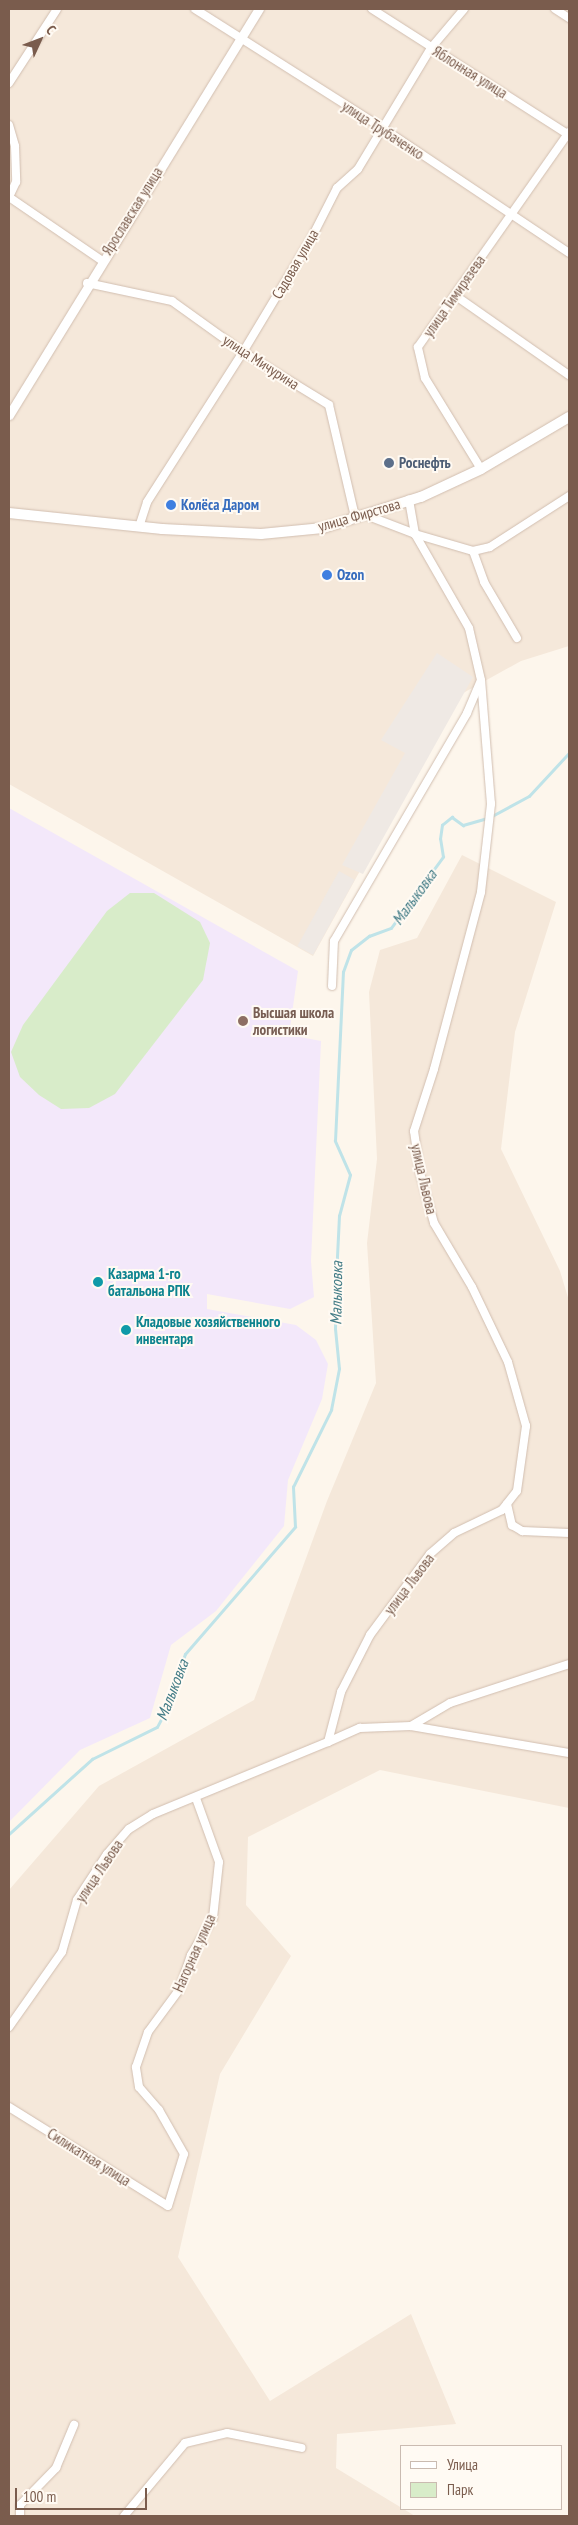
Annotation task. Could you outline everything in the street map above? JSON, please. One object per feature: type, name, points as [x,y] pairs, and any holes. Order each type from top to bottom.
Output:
[{"type":"main road","name":"улица Фирстова","points":[[9,513],[139,527],[261,534],[323,528],[409,500],[481,468],[569,417]]},
{"type":"street","points":[[9,83],[57,9]]},
{"type":"street","name":"улица Трубаченко","points":[[195,9],[381,127],[510,216],[569,253]]},
{"type":"street","name":"Ярославская улица","points":[[9,415],[101,260],[260,9]]},
{"type":"street","name":"Яблонная улица","points":[[372,9],[569,134]]},
{"type":"street","name":"Садовая улица","points":[[139,527],[146,502],[243,352],[312,237],[337,188],[358,169],[381,127],[431,48],[464,9]]},
{"type":"street","points":[[555,9],[569,18]]},
{"type":"street","points":[[9,125],[15,146],[16,182],[9,197],[101,260]]},
{"type":"street","name":"улица Тимирязева","points":[[481,468],[425,378],[418,347],[456,296],[569,134]]},
{"type":"street","name":"улица Мичурина","points":[[87,283],[172,301],[243,352],[328,405],[359,516]]},
{"type":"street","points":[[456,296],[569,374]]},
{"type":"street","points":[[359,516],[473,551],[490,547],[569,496]]},
{"type":"street","name":"улица Львова","points":[[9,2027],[62,1952],[77,1900],[107,1854],[129,1829],[153,1814],[196,1798],[328,1742],[341,1692],[370,1635],[430,1554],[454,1533],[502,1510],[517,1491],[526,1426],[508,1362],[472,1287],[434,1223],[420,1173],[414,1131],[434,1069],[481,892],[490,804],[481,680],[469,628],[415,534],[409,500]]},
{"type":"street","points":[[473,551],[484,582],[517,638]]},
{"type":"street","points":[[332,986],[334,941],[468,713],[481,680]]},
{"type":"street","points":[[507,1504],[512,1525],[522,1531],[569,1533]]},
{"type":"street","points":[[411,1726],[450,1703],[569,1664]]},
{"type":"street","points":[[328,1742],[360,1728],[411,1726],[569,1754]]},
{"type":"street","name":"Нагорная улица","points":[[168,2206],[184,2154],[159,2110],[139,2087],[136,2067],[148,2032],[179,1990],[191,1955],[212,1918],[219,1862],[196,1798]]},
{"type":"street","name":"Силикатная улица","points":[[9,2107],[168,2206]]},
{"type":"street","points":[[20,2516],[20,2505],[56,2468],[74,2425]]},
{"type":"street","points":[[124,2516],[185,2443],[227,2433],[302,2448]]},
{"type":"shaded area","points":[[9,9],[569,9],[569,646],[521,661],[456,697],[313,956],[9,784]]},
{"type":"shaded area","points":[[437,653],[473,677],[363,874],[342,865],[405,753],[381,740]]},
{"type":"shaded area","points":[[9,808],[298,971],[289,1035],[321,1041],[311,1261],[314,1297],[290,1309],[207,1294],[207,1309],[296,1325],[316,1340],[328,1364],[322,1399],[288,1480],[284,1526],[216,1611],[171,1645],[150,1718],[80,1750],[9,1822]]},
{"type":"shaded area","points":[[462,855],[556,902],[515,1032],[501,1149],[560,1271],[569,1301],[569,1808],[380,1770],[248,1837],[246,1905],[291,1956],[220,2074],[178,2257],[270,2401],[411,2314],[456,2424],[337,2434],[336,2468],[400,2507],[400,2510],[405,2510],[415,2516],[9,2516],[9,1890],[99,1786],[254,1700],[327,1501],[376,1383],[367,1243],[377,1159],[369,992],[380,950],[417,938]]},
{"type":"shaded area","points":[[339,871],[355,880],[313,955],[297,946]]},
{"type":"green space","points":[[130,893],[154,893],[200,922],[210,943],[203,980],[115,1094],[89,1108],[61,1109],[39,1095],[20,1077],[11,1052],[23,1025],[107,911]]},
{"type":"waterway","name":"Малыковка","points":[[492,816],[529,796],[569,753]]},
{"type":"waterway","name":"Малыковка","points":[[9,1834],[92,1759],[157,1727],[169,1704],[185,1654],[295,1527],[293,1487],[331,1410],[339,1369],[335,1329],[339,1216],[350,1175],[335,1141],[343,972],[351,950],[369,936],[391,928],[443,857],[440,839],[442,825],[452,817],[463,825],[487,818]]},
{"type":"place","name":"Роснефть","points":[[389,463]]},
{"type":"place","name":"Колёса Даром","points":[[171,505]]},
{"type":"place","name":"Ozon","points":[[327,575]]},
{"type":"place","name":"Высшая школа логистики","points":[[243,1021]]},
{"type":"place","name":"Казарма 1-го батальона РПК","points":[[98,1282]]},
{"type":"place","name":"Кладовые хозяйственного инвентаря","points":[[126,1330]]}]
